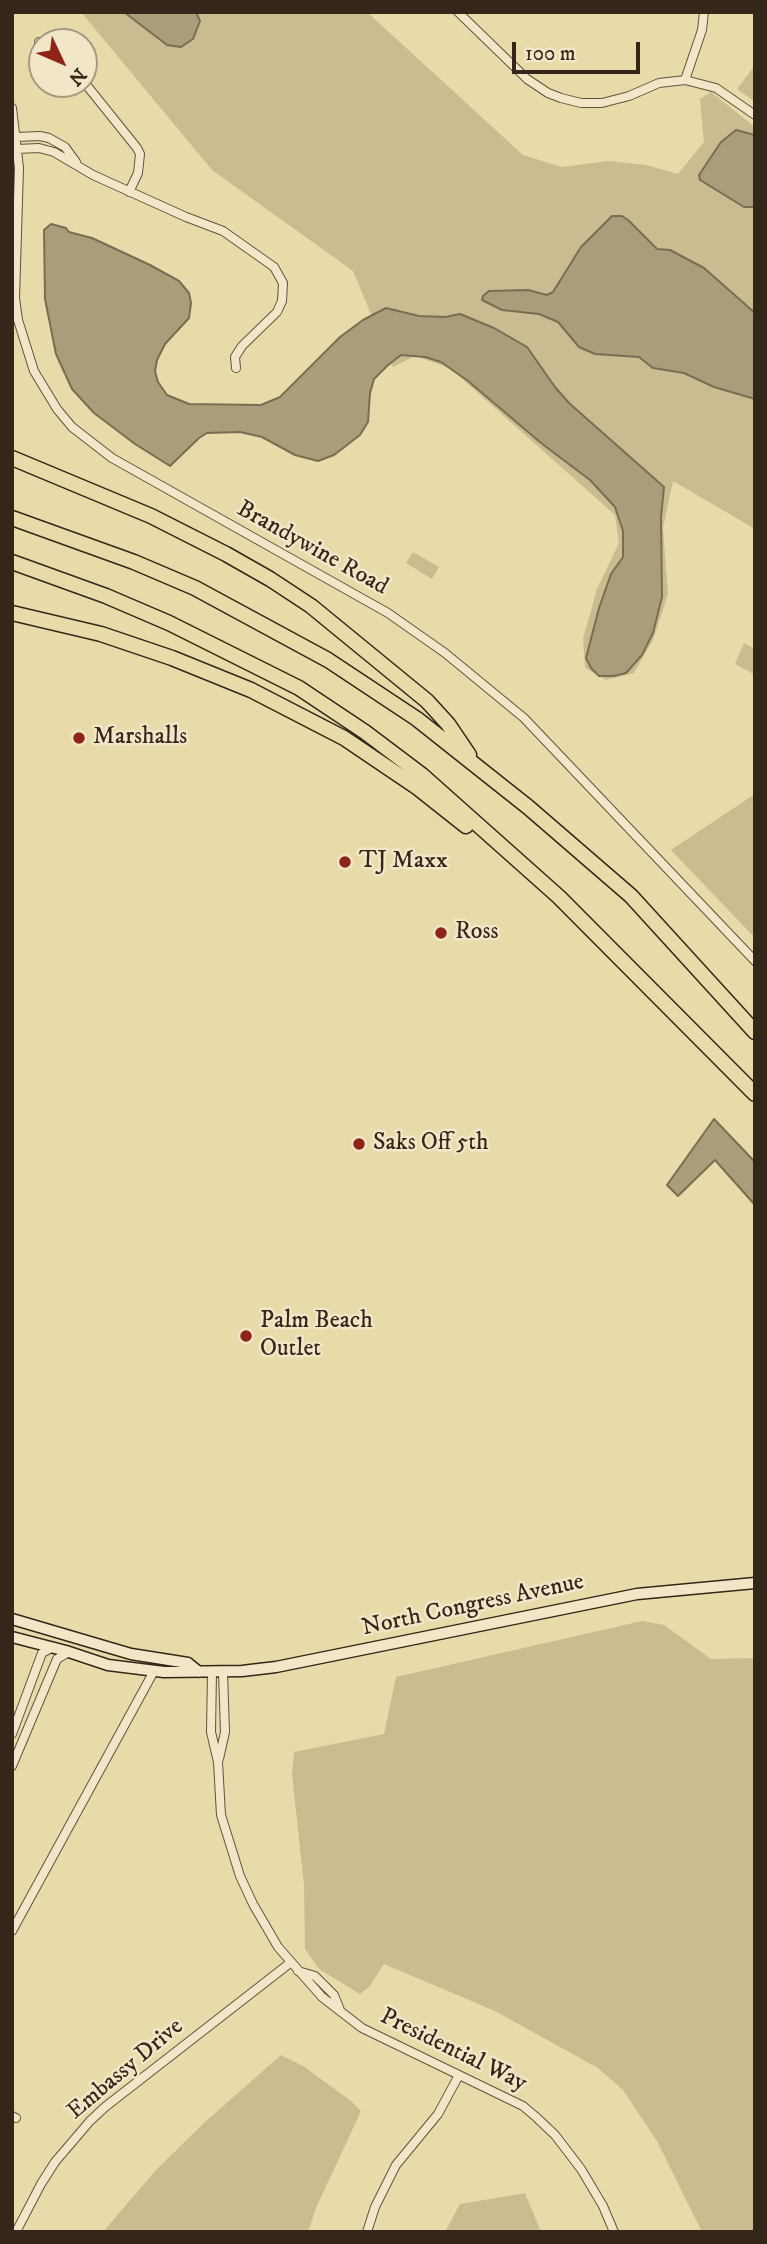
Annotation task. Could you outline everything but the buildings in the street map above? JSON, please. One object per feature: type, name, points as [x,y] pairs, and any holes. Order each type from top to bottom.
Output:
[{"type":"highway","points":[[12,458],[151,516],[226,554],[311,606],[427,701],[448,724],[477,768]]},
{"type":"highway","points":[[12,518],[134,562],[195,588],[328,660],[408,713],[528,807],[631,896],[755,1032]]},
{"type":"highway","points":[[12,562],[106,596],[299,688],[422,775],[559,897],[755,1094]]},
{"type":"highway","points":[[12,613],[101,634],[172,658],[251,690],[344,738],[418,788],[559,897]]},
{"type":"street","points":[[458,12],[527,79],[548,93],[568,100],[602,103],[629,96],[659,83],[685,80],[716,88],[755,115]]},
{"type":"street","points":[[685,80],[702,30],[704,12]]},
{"type":"street","points":[[97,98],[138,148],[138,173],[130,192]]},
{"type":"street","name":"Brandywine Road","points":[[12,108],[19,183],[15,298],[18,320],[34,371],[57,409],[72,427],[111,458],[388,613],[445,653],[524,718],[755,961]]},
{"type":"street","points":[[16,137],[40,136],[58,142],[80,167]]},
{"type":"street","points":[[17,149],[47,149],[130,192],[223,231],[278,272],[284,289],[280,307],[242,346],[235,358],[236,368]]},
{"type":"street","name":"North Congress Avenue","points":[[12,1637],[108,1665],[196,1674],[276,1667],[637,1594],[755,1583]]},
{"type":"street","name":"North Congress Avenue","points":[[12,1619],[131,1654],[188,1663],[199,1672]]},
{"type":"street","points":[[12,1734],[42,1653],[64,1641],[78,1638]]},
{"type":"street","points":[[12,1766],[57,1659],[69,1652]]},
{"type":"street","points":[[12,1931],[155,1671]]},
{"type":"street","name":"Presidential Way","points":[[217,1672],[225,1732],[218,1762]]},
{"type":"street","name":"Presidential Way","points":[[217,1672],[211,1732],[218,1762],[221,1815],[240,1876],[265,1926],[290,1963],[297,1970],[315,1976],[334,1995],[341,2013]]},
{"type":"street","name":"Embassy Drive","points":[[15,2228],[55,2162],[90,2121],[290,1963]]},
{"type":"street","name":"Presidential Way","points":[[297,1970],[301,1983],[326,2007],[341,2013],[362,2028],[523,2106],[555,2135],[591,2183],[614,2232]]},
{"type":"street","points":[[367,2232],[374,2207],[396,2165],[438,2114],[459,2075]]},
{"type":"shaded area","points":[[81,12],[367,12],[523,155],[562,167],[608,161],[646,165],[678,174],[704,142],[700,99],[711,92],[755,127],[755,529],[673,481],[663,528],[668,594],[653,640],[634,673],[606,680],[585,668],[583,639],[597,589],[619,543],[615,515],[450,368],[415,356],[393,367],[353,271],[212,170],[98,33],[98,28],[94,28]]},
{"type":"shaded area","points":[[124,12],[196,12],[200,21],[193,39],[181,47],[167,45]]},
{"type":"shaded area","points":[[755,65],[755,102],[737,89]]},
{"type":"shaded area","points":[[736,130],[755,135],[754,207],[744,207],[700,180],[699,175],[721,142]]},
{"type":"shaded area","points":[[612,216],[622,216],[628,220],[657,249],[670,250],[704,268],[755,313],[755,399],[714,387],[684,373],[653,368],[639,357],[595,354],[579,347],[558,322],[539,314],[502,310],[482,300],[489,291],[528,290],[547,295],[553,292],[581,247]]},
{"type":"shaded area","points":[[51,224],[92,238],[150,265],[179,281],[189,293],[189,318],[165,344],[155,371],[158,382],[167,395],[189,404],[261,405],[280,397],[340,337],[363,320],[386,308],[419,316],[445,317],[460,314],[494,328],[527,347],[569,403],[664,487],[661,517],[662,597],[653,633],[642,655],[626,673],[614,676],[599,676],[586,658],[611,574],[623,557],[623,531],[615,507],[590,480],[441,362],[425,357],[401,355],[387,366],[374,379],[368,422],[360,435],[334,455],[318,461],[295,455],[262,437],[240,432],[207,433],[170,466],[135,444],[94,413],[72,389],[56,354],[45,299],[44,230]]},
{"type":"shaded area","points":[[413,552],[439,567],[432,579],[406,563]]},
{"type":"shaded area","points":[[744,643],[755,649],[755,675],[735,664]]},
{"type":"shaded area","points":[[755,794],[755,938],[671,850]]},
{"type":"shaded area","points":[[714,1119],[755,1162],[755,1205],[715,1160],[678,1196],[667,1185]]},
{"type":"shaded area","points":[[642,1621],[664,1625],[711,1659],[755,1658],[755,2232],[702,2232],[657,2141],[623,2090],[598,2068],[495,2011],[384,1964],[369,1987],[360,1994],[319,1969],[305,1949],[304,1885],[292,1774],[294,1752],[384,1734],[396,1677]]},
{"type":"shaded area","points":[[281,2055],[303,2066],[361,2111],[316,2208],[308,2232],[103,2232],[156,2170],[205,2122]]},
{"type":"shaded area","points":[[525,2193],[541,2232],[445,2232],[460,2204]]},
{"type":"place","name":"Marshalls","points":[[79,738]]},
{"type":"place","name":"TJ Maxx","points":[[345,862]]},
{"type":"place","name":"Ross","points":[[441,933]]},
{"type":"place","name":"Saks Off 5th","points":[[359,1144]]},
{"type":"place","name":"Palm Beach Outlet","points":[[246,1336]]}]
